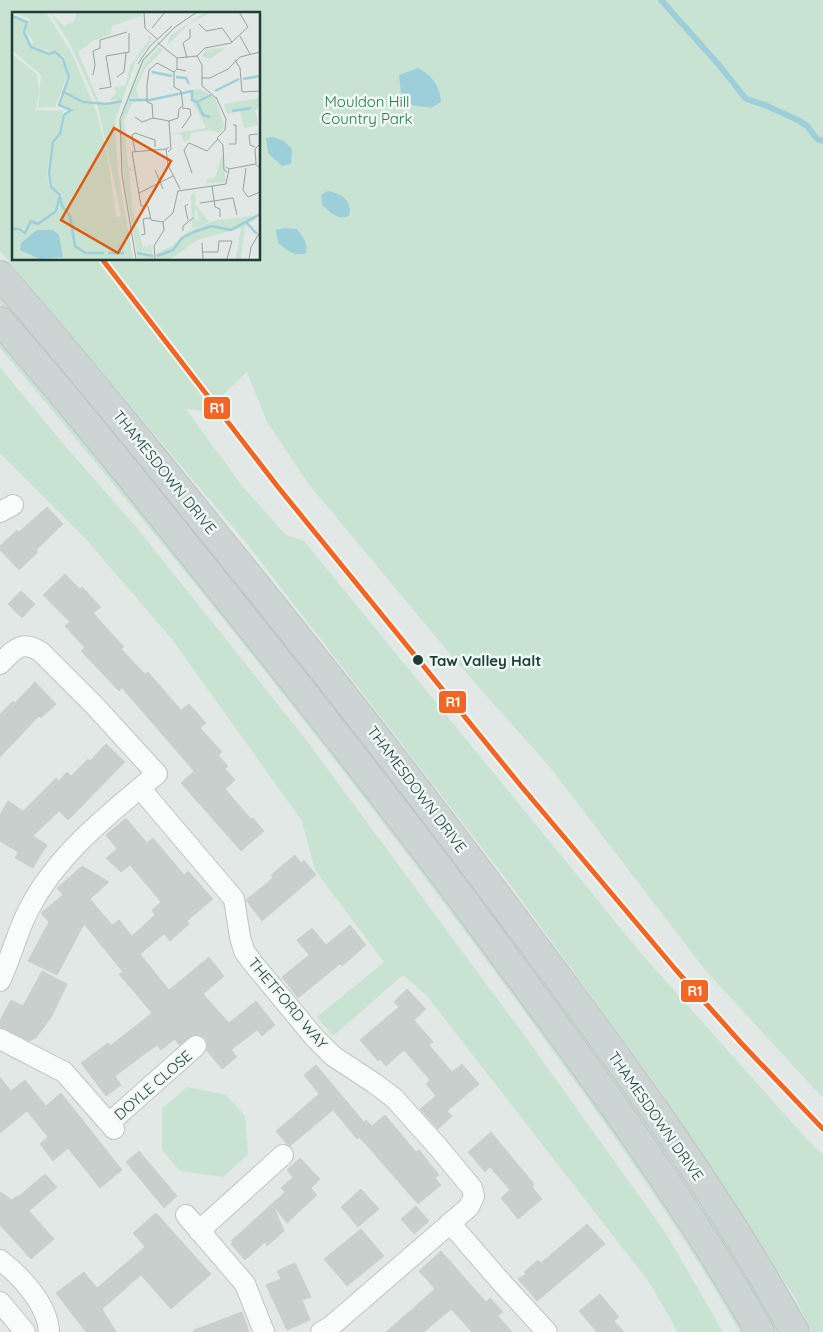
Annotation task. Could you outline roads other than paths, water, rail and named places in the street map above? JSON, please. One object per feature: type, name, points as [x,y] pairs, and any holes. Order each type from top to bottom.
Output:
[{"type":"main road","name":"THAMESDOWN DRIVE","points":[[0,275],[80,368],[206,522],[435,812],[648,1102],[719,1208],[795,1332]]},
{"type":"main road","name":"THAMESDOWN DRIVE","points":[[0,321],[204,568],[356,758],[445,875],[656,1166],[702,1236],[760,1332]]},
{"type":"street","points":[[0,664],[17,648],[25,645],[34,647],[94,705],[156,774],[98,824],[52,874],[29,910],[0,980]]},
{"type":"street","name":"THETFORD WAY","points":[[140,788],[234,899],[244,951],[310,1032],[333,1056],[394,1098],[438,1147],[473,1191],[473,1202],[469,1207],[330,1327],[321,1332]]},
{"type":"street","name":"DOYLE CLOSE","points":[[0,1040],[64,1072],[111,1126],[196,1046]]},
{"type":"street","points":[[199,1231],[283,1156]]},
{"type":"street","points":[[186,1215],[245,1284],[264,1332]]},
{"type":"street","points":[[450,1223],[508,1290],[548,1332]]},
{"type":"street","points":[[0,1260],[14,1272],[41,1305],[46,1316],[49,1332]]},
{"type":"street","points":[[0,1302],[25,1332]]},
{"type":"water","points":[[418,68],[431,78],[439,91],[441,102],[431,108],[412,105],[401,93],[399,75]]},
{"type":"water","points":[[274,137],[284,141],[292,149],[291,164],[282,166],[268,153],[266,138]]},
{"type":"water","points":[[328,191],[341,196],[348,202],[349,216],[338,216],[322,205],[321,195]]},
{"type":"water","points":[[285,228],[297,229],[306,243],[306,253],[294,253],[278,243],[276,230]]},
{"type":"waterway","points":[[661,0],[719,65],[746,99],[765,105],[798,120],[807,126],[817,139],[823,141]]},
{"type":"place","name":"Taw Valley Halt","points":[[418,660]]},
{"type":"park label","name":"Mouldon Hill Country Park","points":[[367,110]]}]
